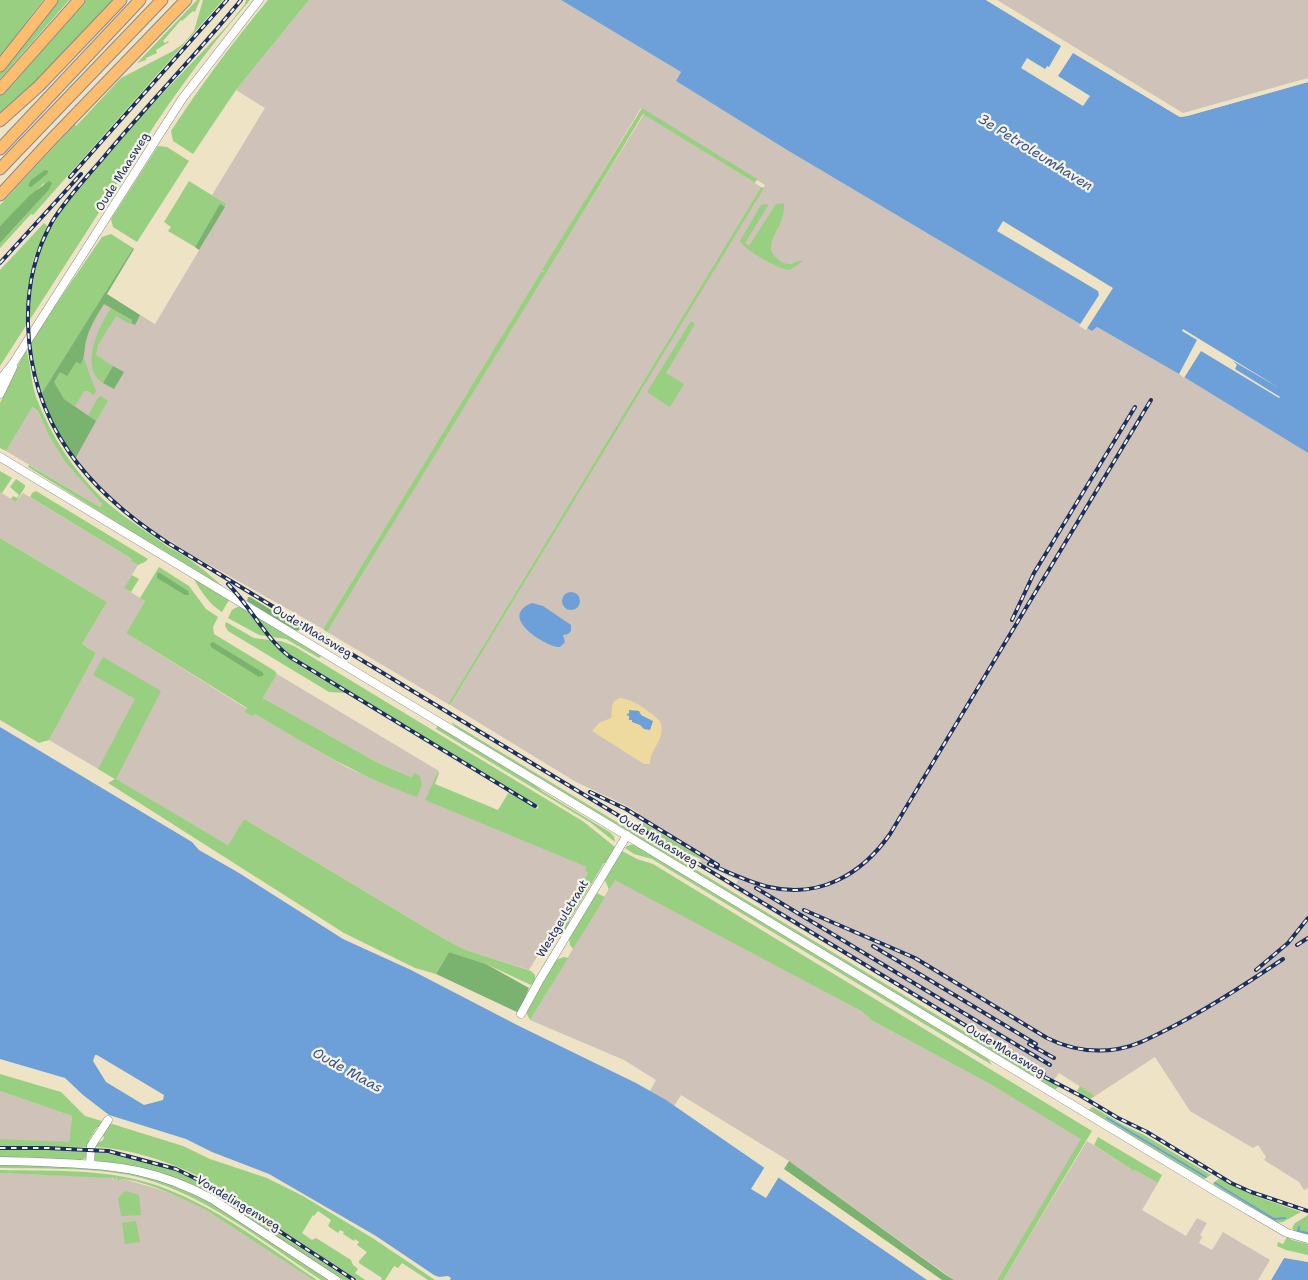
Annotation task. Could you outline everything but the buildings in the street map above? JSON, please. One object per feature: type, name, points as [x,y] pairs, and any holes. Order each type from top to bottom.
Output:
[{"type":"highway","points":[[0,66],[52,0]]},
{"type":"highway","points":[[0,89],[79,0]]},
{"type":"highway","points":[[0,121],[39,86],[121,0]]},
{"type":"highway","points":[[0,149],[140,0]]},
{"type":"highway","points":[[0,169],[162,0]]},
{"type":"highway","points":[[0,196],[52,139],[186,0]]},
{"type":"street","name":"Oude Maasweg","points":[[0,380],[14,362],[182,99],[260,0]]},
{"type":"street","name":"Oude Maasweg","points":[[0,394],[14,362]]},
{"type":"street","name":"Oude Maasweg","points":[[0,457],[1220,1194],[1287,1233],[1308,1239]]},
{"type":"street","name":"Westgeulstraat","points":[[521,1014],[627,835]]},
{"type":"street","points":[[90,1164],[91,1146],[108,1120]]},
{"type":"street","name":"Vondelingenweg","points":[[0,1161],[90,1164],[142,1171],[192,1189],[221,1205],[336,1280]]},
{"type":"shaded area","points":[[309,0],[561,0],[681,72],[676,81],[787,150],[1092,331],[1097,327],[1179,374],[1308,453],[1308,1188],[1304,1190],[1299,1182],[1264,1160],[1266,1157],[1258,1145],[1253,1148],[1190,1111],[1155,1057],[1095,1096],[1059,1073],[1054,1080],[734,889],[738,880],[700,863],[701,858],[636,819],[639,813],[576,782],[450,705],[765,185],[641,108],[543,270],[546,272],[541,272],[323,629],[194,556],[154,531],[111,497],[75,459],[51,420],[42,393],[104,293],[155,324],[226,205],[212,195],[265,108],[236,90]]},
{"type":"shaded area","points":[[997,0],[1308,0],[1308,78],[1183,113]]},
{"type":"shaded area","points":[[644,114],[761,187],[448,704],[327,632]]},
{"type":"shaded area","points":[[31,407],[38,411],[49,436],[65,462],[102,504],[100,507],[6,451]]},
{"type":"shaded area","points":[[0,492],[16,502],[23,493],[132,559],[131,561],[138,565],[124,588],[145,601],[126,633],[247,709],[253,716],[255,714],[346,767],[398,790],[417,796],[412,777],[378,763],[263,698],[277,674],[439,771],[426,800],[588,867],[588,873],[529,970],[466,950],[446,940],[244,819],[228,845],[49,740],[96,653],[82,644],[107,602],[0,538]]},
{"type":"shaded area","points":[[615,879],[861,1011],[873,1021],[990,1084],[1082,1139],[997,1280],[954,1280],[789,1161],[681,1095],[658,1132],[635,1118],[656,1080],[624,1060],[530,1020]]},
{"type":"shaded area","points":[[0,1091],[72,1116],[69,1143],[0,1142]]},
{"type":"shaded area","points":[[1087,1141],[1134,1171],[1158,1183],[1142,1210],[1186,1236],[1197,1218],[1207,1223],[1200,1235],[1202,1237],[1199,1243],[1212,1250],[1223,1232],[1270,1260],[1258,1280],[1003,1280]]},
{"type":"shaded area","points":[[0,1173],[101,1177],[127,1180],[158,1189],[188,1200],[206,1210],[313,1280],[0,1280]]},
{"type":"green space","points":[[0,0],[43,0],[0,57]]},
{"type":"green space","points":[[56,0],[69,0],[0,79],[0,69]]},
{"type":"green space","points":[[86,0],[118,0],[0,118],[0,95]]},
{"type":"green space","points":[[197,0],[200,0],[195,12],[193,11],[181,20],[163,41],[165,43],[169,42],[156,50],[157,53],[137,63]]},
{"type":"green space","points":[[203,0],[223,0],[33,215],[31,214],[0,248],[0,243],[48,191],[44,183],[0,226],[0,205],[75,124],[76,126],[121,78],[173,51],[184,43],[194,31]]},
{"type":"green space","points":[[246,0],[250,0],[201,60],[156,122],[29,321],[31,293],[37,261],[47,235],[64,207],[144,113],[228,25],[245,4]]},
{"type":"green space","points":[[268,0],[309,0],[236,90],[193,154],[173,141],[171,131],[218,64]]},
{"type":"green space","points":[[642,108],[757,179],[755,183],[643,114],[327,632],[323,629],[541,272],[545,272],[542,270]]},
{"type":"green space","points":[[158,146],[167,147],[189,161],[137,242],[113,227],[111,219]]},
{"type":"green space","points":[[45,170],[48,171],[47,174],[31,187],[28,186],[31,180]]},
{"type":"green space","points":[[49,181],[52,183],[48,191],[0,243],[0,226],[30,195]]},
{"type":"green space","points":[[189,181],[226,204],[225,207],[220,205],[195,247],[168,231],[171,227],[164,222]]},
{"type":"green space","points":[[761,187],[764,188],[450,705],[448,704]]},
{"type":"green space","points":[[784,203],[784,211],[771,245],[771,251],[785,263],[791,264],[803,261],[790,270],[778,267],[763,259],[740,241],[761,205],[769,204],[745,243],[749,246],[776,204]]},
{"type":"green space","points":[[220,204],[225,207],[199,250],[195,247]]},
{"type":"green space","points":[[44,223],[48,227],[34,257],[27,293],[27,324],[0,366],[0,270]]},
{"type":"green space","points":[[111,234],[133,248],[42,393],[35,370],[31,341],[102,237]]},
{"type":"green space","points":[[133,248],[107,294],[140,315],[135,325],[131,323],[132,320],[104,304],[89,331],[81,364],[76,362],[67,376],[60,372],[54,382],[64,399],[96,421],[75,459],[51,420],[42,393]]},
{"type":"green space","points":[[111,308],[132,320],[130,324],[116,316],[98,345],[96,355],[113,366],[103,383],[96,376],[92,367],[92,357],[97,335]]},
{"type":"green space","points":[[691,321],[695,324],[666,373],[684,384],[670,407],[647,392]]},
{"type":"green space","points":[[26,349],[34,391],[42,411],[64,452],[92,488],[118,512],[193,562],[231,594],[28,467],[29,465],[100,507],[102,504],[65,462],[49,436],[38,411],[32,407],[6,451],[0,448],[0,403]]},
{"type":"green space","points":[[84,358],[96,391],[94,395],[84,391],[75,406],[64,399],[54,382],[60,372],[76,362],[81,364]]},
{"type":"green space","points":[[113,366],[124,372],[114,389],[103,383]]},
{"type":"green space","points":[[101,396],[108,401],[96,421],[88,416]]},
{"type":"green space","points":[[0,471],[12,478],[2,493],[0,492]]},
{"type":"green space","points":[[16,479],[25,487],[16,502],[11,499],[13,496],[17,498],[19,495],[10,487]]},
{"type":"green space","points":[[36,491],[148,559],[138,565],[131,561],[132,559],[30,497]]},
{"type":"green space","points":[[0,538],[107,602],[82,644],[96,653],[49,740],[39,743],[0,720]]},
{"type":"green space","points":[[159,567],[189,586],[206,609],[218,617],[213,627],[214,634],[275,671],[277,674],[263,698],[378,763],[412,777],[414,773],[420,776],[422,784],[417,797],[354,770],[255,714],[253,716],[245,712],[247,708],[126,633],[145,601],[140,598]]},
{"type":"green space","points":[[157,573],[160,573],[188,591],[189,595],[185,595],[157,578]]},
{"type":"green space","points":[[132,575],[139,579],[131,592],[124,588]]},
{"type":"green space","points":[[193,578],[229,600],[222,612],[209,601]]},
{"type":"green space","points":[[248,597],[299,627],[300,630],[295,631],[247,601]]},
{"type":"green space","points":[[239,606],[322,655],[319,658],[286,639],[259,635],[228,618],[232,610]]},
{"type":"green space","points":[[226,622],[254,638],[270,640],[296,663],[346,693],[329,692],[228,631],[225,626]]},
{"type":"green space","points":[[274,641],[281,641],[294,646],[584,822],[615,847],[607,863],[604,863],[569,921],[571,923],[562,931],[553,931],[588,873],[585,870],[587,867],[425,800],[438,772],[435,784],[498,810],[509,792],[537,809],[539,807],[304,665]]},
{"type":"green space","points":[[213,642],[264,675],[259,677],[211,647],[210,644]]},
{"type":"green space","points":[[103,657],[161,691],[116,779],[228,845],[244,819],[446,940],[466,950],[531,971],[535,975],[535,981],[531,985],[486,964],[449,952],[436,974],[415,968],[344,933],[108,783],[115,779],[98,769],[135,699],[93,675]]},
{"type":"green space","points":[[451,722],[965,1032],[1060,1086],[1054,1090],[790,933],[616,824],[456,728]]},
{"type":"green space","points":[[438,725],[611,833],[615,842],[591,823],[436,729]]},
{"type":"green space","points":[[643,823],[702,858],[675,848],[640,827]]},
{"type":"green space","points":[[634,844],[988,1059],[992,1065],[652,859],[634,854],[625,848]]},
{"type":"green space","points":[[622,851],[637,859],[653,864],[1092,1131],[1003,1280],[997,1280],[1081,1139],[990,1084],[873,1021],[861,1011],[615,880],[609,890],[605,880]]},
{"type":"green space","points":[[597,893],[605,897],[573,949],[569,939]]},
{"type":"green space","points":[[449,952],[486,964],[529,988],[519,1013],[436,974]]},
{"type":"green space","points":[[564,957],[568,958],[530,1020],[526,1012],[556,960]]},
{"type":"green space","points":[[0,1074],[61,1092],[85,1116],[105,1122],[101,1128],[97,1127],[89,1140],[91,1143],[88,1147],[0,1146],[0,1139],[69,1142],[72,1116],[0,1091]]},
{"type":"green space","points":[[1080,1086],[1095,1096],[1090,1099],[1077,1091]]},
{"type":"green space","points":[[1093,1107],[1211,1175],[1202,1180],[1088,1110]]},
{"type":"green space","points":[[109,1123],[183,1146],[210,1159],[267,1178],[303,1196],[374,1239],[435,1280],[428,1280],[402,1263],[398,1268],[394,1266],[385,1280],[381,1280],[382,1278],[359,1263],[367,1252],[357,1245],[359,1242],[343,1234],[344,1232],[340,1230],[338,1233],[328,1226],[331,1220],[318,1211],[313,1215],[302,1233],[312,1240],[316,1238],[351,1260],[358,1269],[355,1273],[365,1280],[358,1280],[194,1174],[145,1156],[93,1147],[97,1141],[103,1140],[102,1134]]},
{"type":"green space","points":[[1098,1137],[1162,1175],[1158,1183],[1134,1171],[1094,1145]]},
{"type":"green space","points":[[0,1150],[86,1151],[86,1158],[81,1160],[0,1157]]},
{"type":"green space","points":[[93,1151],[143,1161],[192,1178],[350,1280],[343,1280],[194,1185],[142,1168],[96,1161],[94,1160]]},
{"type":"green space","points":[[789,1161],[954,1280],[942,1280],[784,1169]]},
{"type":"green space","points":[[0,1165],[72,1166],[128,1172],[165,1182],[210,1202],[329,1280],[321,1280],[253,1233],[205,1204],[155,1182],[113,1172],[0,1168]]},
{"type":"green space","points":[[0,1170],[67,1171],[101,1174],[134,1179],[159,1186],[183,1196],[229,1221],[317,1280],[313,1280],[206,1210],[175,1195],[148,1185],[125,1179],[117,1180],[117,1177],[115,1180],[114,1178],[0,1173]]},
{"type":"green space","points":[[1220,1178],[1255,1196],[1301,1212],[1283,1222],[1276,1223],[1215,1186],[1213,1183]]},
{"type":"green space","points":[[125,1191],[139,1195],[141,1215],[121,1216],[118,1198]]},
{"type":"green space","points":[[1308,1215],[1308,1236],[1294,1231],[1292,1228],[1295,1223]]},
{"type":"green space","points":[[136,1221],[140,1242],[125,1244],[122,1223]]},
{"type":"green space","points":[[1287,1237],[1308,1244],[1308,1255],[1277,1246],[1278,1242],[1283,1244]]},
{"type":"sand","points":[[620,698],[636,703],[660,721],[662,728],[660,738],[650,764],[644,764],[592,731],[599,723],[611,718],[612,706]]},
{"type":"water","name":"3e Petroleumhaven","points":[[561,0],[986,0],[1180,117],[1308,82],[1308,453],[1179,374],[1097,327],[1092,331],[787,150],[676,81],[681,72]]},
{"type":"water","points":[[571,592],[577,595],[580,601],[577,607],[571,610],[565,607],[562,601],[565,595]]},
{"type":"water","points":[[532,603],[543,606],[571,625],[571,631],[563,635],[565,642],[560,647],[546,643],[536,637],[522,623],[520,616],[522,609]]},
{"type":"water","points":[[629,710],[639,711],[641,715],[653,721],[650,730],[644,729],[632,722],[632,720],[629,720],[629,716],[626,715],[629,713]]},
{"type":"water","name":"Oude Maas","points":[[0,727],[192,842],[199,850],[343,939],[411,970],[519,1026],[636,1083],[666,1100],[927,1280],[450,1280],[451,1278],[448,1276],[439,1277],[434,1275],[376,1236],[269,1174],[212,1152],[186,1139],[109,1115],[65,1078],[0,1059]]},
{"type":"water","points":[[1286,1257],[1308,1262],[1308,1280],[1271,1280]]},
{"type":"pier","points":[[986,0],[991,0],[1180,115],[1308,80],[1308,82],[1180,117],[1073,53],[1058,76],[1090,96],[1083,106],[1021,68],[1027,58],[1045,69],[1047,66],[1049,67],[1061,46]]},
{"type":"pier","points":[[1003,221],[1113,288],[1086,330],[1079,326],[1099,295],[1098,291],[997,231]]},
{"type":"pier","points":[[1183,329],[1281,389],[1233,361],[1237,365],[1235,369],[1280,397],[1201,351],[1184,378],[1179,374],[1197,340],[1182,331]]},
{"type":"pier","points":[[95,1055],[164,1095],[163,1100],[144,1105],[106,1082],[93,1061]]},
{"type":"pier","points":[[766,1165],[780,1175],[766,1198],[751,1189]]},
{"type":"pier","points":[[1286,1255],[1308,1260],[1308,1262],[1284,1258],[1271,1280],[1268,1280],[1281,1257]]},
{"type":"waterway","points":[[1107,1118],[1206,1177]]},
{"type":"waterway","points":[[1215,1183],[1274,1219],[1285,1218]]},
{"type":"waterway","points":[[1299,1227],[1298,1231],[1308,1233]]},
{"type":"railway","points":[[70,177],[227,0]]},
{"type":"railway","points":[[241,0],[70,197],[52,222],[36,259],[30,284],[28,311],[32,360],[40,393],[52,424],[69,452],[112,501],[168,543],[1044,1073]]},
{"type":"railway","points":[[0,263],[81,174]]},
{"type":"railway","points":[[709,864],[746,880],[769,887],[788,890],[805,889],[822,886],[853,872],[879,848],[890,834],[1151,400]]},
{"type":"railway","points":[[1012,620],[1034,573],[1135,407]]},
{"type":"railway","points":[[228,584],[265,631],[290,657],[535,806]]},
{"type":"railway","points":[[590,792],[626,809],[718,865]]},
{"type":"railway","points":[[756,888],[1050,1065]]},
{"type":"railway","points":[[804,910],[915,958],[1047,1038],[1064,1045],[1091,1050],[1118,1049],[1150,1038],[1212,1005],[1283,959]]},
{"type":"railway","points":[[1256,970],[1288,943],[1308,918]]},
{"type":"railway","points":[[1297,945],[1308,938]]},
{"type":"railway","points":[[873,946],[1036,1044]]},
{"type":"railway","points":[[1029,1044],[1054,1058]]},
{"type":"railway","points":[[1035,1072],[1147,1132],[1231,1183],[1251,1192],[1308,1211]]},
{"type":"railway","points":[[0,1148],[108,1151],[176,1169],[207,1184],[354,1280]]}]
